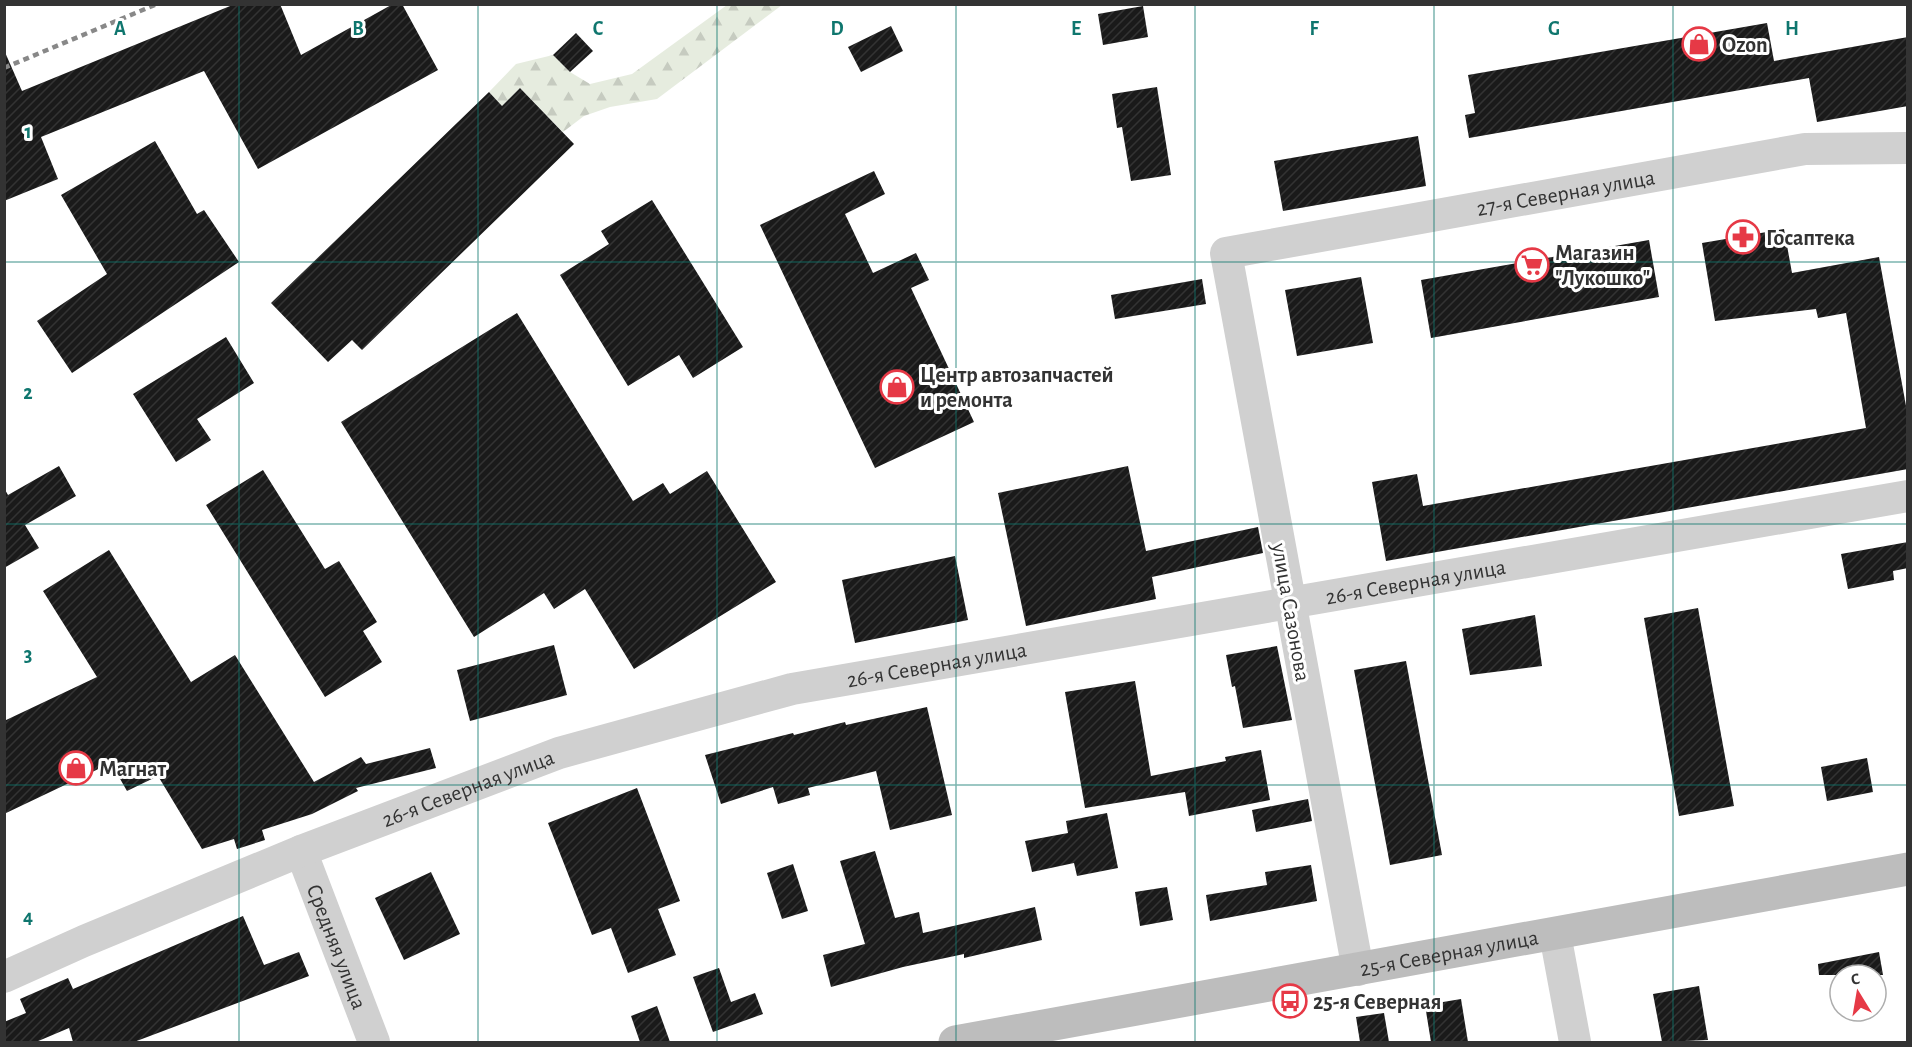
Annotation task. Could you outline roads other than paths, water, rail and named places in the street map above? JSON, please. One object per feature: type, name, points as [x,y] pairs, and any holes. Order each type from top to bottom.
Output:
[{"type":"main road","name":"25-я Северная улица","points":[[955,1042],[1908,869]]},
{"type":"street","name":"27-я Северная улица","points":[[1226,254],[1805,149],[1908,148]]},
{"type":"street","name":"улица Сазонова","points":[[1226,254],[1358,970]]},
{"type":"street","name":"26-я Северная улица","points":[[4,977],[84,941],[300,852],[560,753],[792,689],[1908,496]]},
{"type":"street","name":"Средняя улица","points":[[300,852],[374,1042]]},
{"type":"street","points":[[1555,934],[1575,1042]]},
{"type":"railway","points":[[4,68],[157,4]]},
{"type":"place","name":"Ozon","points":[[1699,44]]},
{"type":"place","name":"Госаптека","points":[[1743,237]]},
{"type":"place","name":"Магазин \"Лукошко\"","points":[[1532,265]]},
{"type":"place","name":"Центр автозапчастей и ремонта","points":[[897,387]]},
{"type":"place","name":"Магнат","points":[[76,768]]},
{"type":"place","name":"25-я Северная","points":[[1290,1001]]}]
